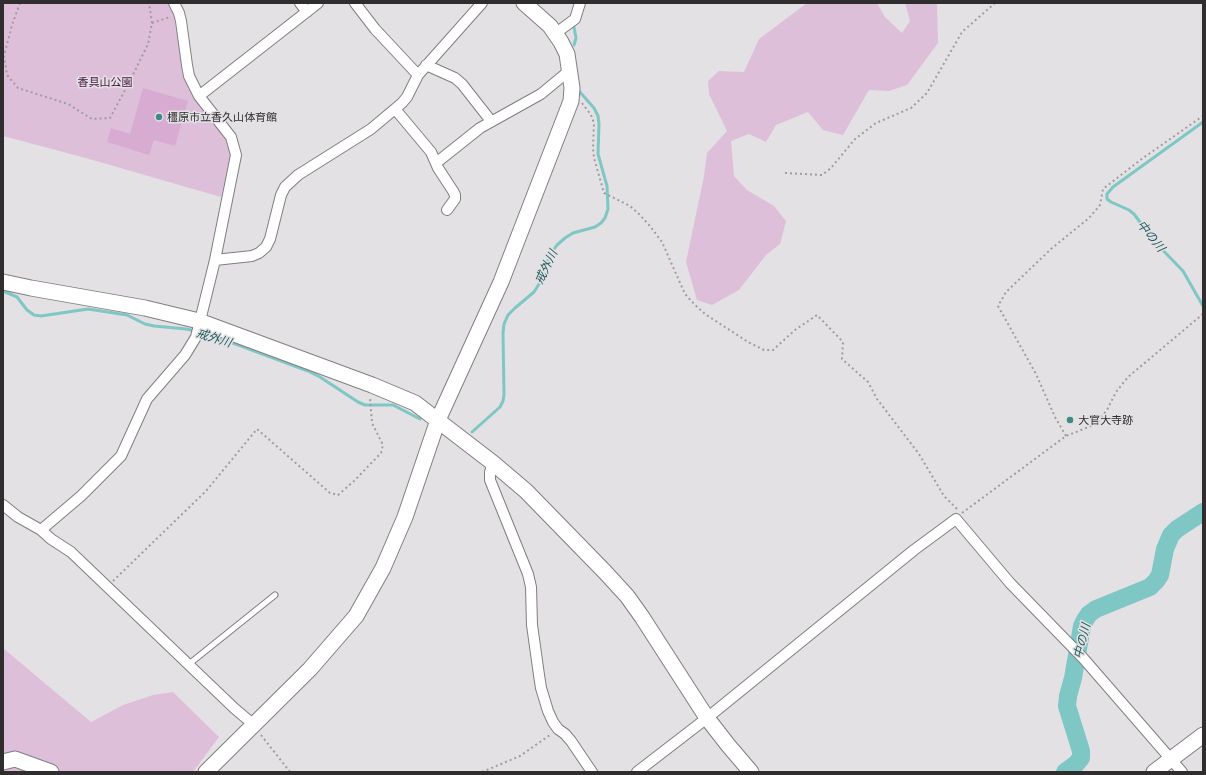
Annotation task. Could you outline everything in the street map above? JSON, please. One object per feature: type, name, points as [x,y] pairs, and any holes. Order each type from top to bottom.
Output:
[{"type":"street","points":[[41,530],[81,496],[121,456],[147,399],[185,355],[196,337],[215,260],[236,155],[231,137],[199,96],[194,87],[188,71],[179,13],[174,3]]},
{"type":"street","points":[[300,3],[307,12]]},
{"type":"street","points":[[199,96],[318,3]]},
{"type":"street","points":[[355,3],[375,29],[418,75]]},
{"type":"street","points":[[215,260],[252,256],[259,253],[266,247],[270,239],[281,195],[290,181],[371,129],[395,109],[407,97],[418,75],[482,3]]},
{"type":"street","points":[[206,772],[310,669],[356,616],[383,568],[402,524],[438,420],[501,282],[571,101],[572,94],[570,70],[567,54],[556,33],[542,18],[524,3]]},
{"type":"street","points":[[556,33],[572,22],[580,3]]},
{"type":"street","points":[[426,66],[446,73],[462,84],[491,121]]},
{"type":"street","points":[[436,163],[491,121],[541,94],[570,70]]},
{"type":"street","points":[[395,109],[430,152],[455,195],[455,199],[447,210]]},
{"type":"street","points":[[3,282],[145,308],[199,321],[408,400],[421,407],[494,463],[526,491],[627,596],[707,718],[751,772]]},
{"type":"street","points":[[494,463],[490,472],[490,480],[528,574],[531,586],[532,625],[541,688],[548,711],[558,729],[572,741],[592,772]]},
{"type":"street","points":[[3,505],[18,517],[41,530],[51,539],[71,552],[234,708],[254,725]]},
{"type":"street","points":[[636,772],[707,718],[914,550],[956,519],[1010,583],[1083,658],[1172,758],[1182,772]]},
{"type":"street","points":[[1154,772],[1203,735]]},
{"type":"street","points":[[3,762],[15,759],[51,772]]},
{"type":"lane","points":[[189,664],[275,595]]},
{"type":"path","points":[[20,3],[12,25],[4,56],[7,75],[18,88],[68,104],[92,119],[110,118],[131,79],[148,44],[152,23],[149,3]]},
{"type":"path","points":[[785,173],[822,175],[831,168],[855,139],[876,123],[911,108],[927,93],[962,32],[995,3]]},
{"type":"path","points":[[152,23],[179,13]]},
{"type":"path","points":[[572,94],[584,104],[594,123],[594,158],[604,193],[630,206],[650,226],[662,242],[686,294],[695,305],[705,314],[748,342],[764,350],[773,350],[795,330],[817,315],[843,342],[842,358],[868,382],[877,399],[919,454],[944,496],[961,514],[1066,436],[1096,424],[1107,410],[1116,392],[1128,377],[1203,314]]},
{"type":"path","points":[[1066,436],[1055,417],[1036,374],[998,306],[1006,292],[1051,249],[1089,218],[1100,205],[1103,189],[1143,158],[1203,116]]},
{"type":"path","points":[[108,586],[206,491],[257,429],[330,493],[338,495],[354,481],[381,452],[383,445],[372,424],[370,400]]},
{"type":"path","points":[[254,725],[290,772]]},
{"type":"path","points":[[482,772],[520,756],[558,729]]},
{"type":"green space","name":"香具山公園","points":[[3,3],[167,3],[174,16],[186,83],[203,108],[229,138],[231,157],[221,197],[3,136]]},
{"type":"green space","points":[[807,3],[877,3],[885,17],[902,33],[910,21],[905,3],[937,3],[938,43],[907,85],[889,91],[869,90],[843,135],[823,130],[808,112],[776,125],[766,142],[749,134],[731,141],[734,176],[747,190],[774,206],[786,221],[780,244],[766,255],[739,290],[712,305],[697,300],[686,262],[704,176],[707,153],[727,131],[709,94],[708,81],[719,71],[744,72],[759,39]]},
{"type":"green space","points":[[3,648],[91,722],[123,705],[153,695],[173,692],[219,737],[193,772],[3,772]]},
{"type":"building","name":"橿原市立香久山体育館","points":[[143,88],[188,101],[175,146],[154,140],[149,155],[107,142],[111,128],[130,134]]},
{"type":"waterway","name":"戒外川","points":[[573,22],[576,38],[574,45]]},
{"type":"waterway","name":"戒外川","points":[[472,432],[500,407],[503,401],[503,333],[504,324],[508,315],[534,292],[539,284],[550,255],[557,245],[573,233],[595,227],[601,223],[605,218],[608,209],[607,186],[598,154],[598,116],[594,108],[579,91]]},
{"type":"waterway","name":"中の川","points":[[1203,122],[1113,187],[1107,194],[1107,199],[1111,202],[1129,210],[1134,214],[1153,240],[1183,271],[1203,306]]},
{"type":"waterway","name":"戒外川","points":[[3,291],[17,297],[27,310],[34,315],[41,316],[88,309],[127,315],[145,324],[154,326],[186,329],[206,333],[308,371],[365,405],[393,405],[420,419]]},
{"type":"waterway","name":"中の川","points":[[1065,772],[1076,764],[1081,758],[1081,751],[1067,706],[1082,626],[1085,620],[1089,614],[1096,609],[1150,587],[1160,575],[1165,549],[1171,535],[1177,529],[1203,512]]},
{"type":"place","name":"橿原市立香久山体育館","points":[[159,117]]},
{"type":"place","name":"大官大寺跡","points":[[1070,420]]}]
